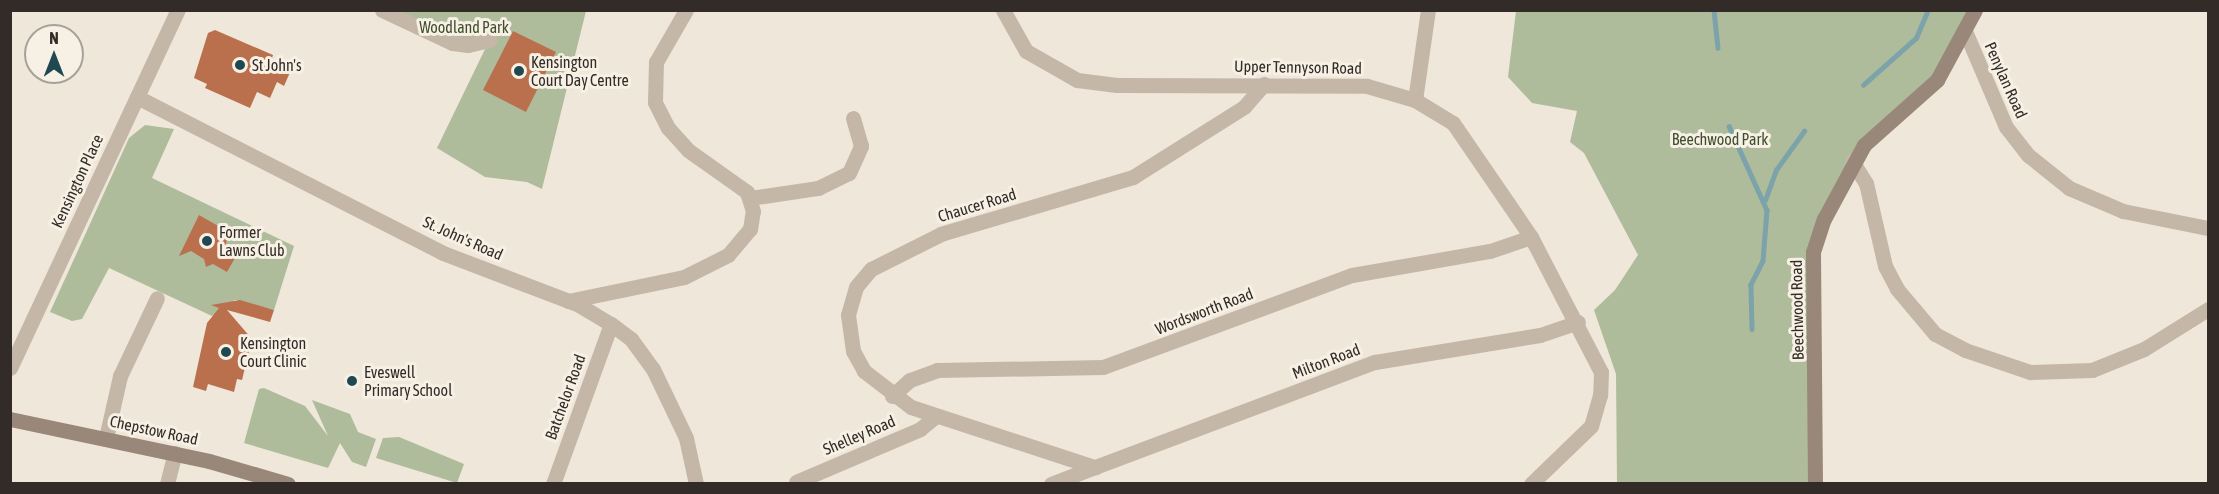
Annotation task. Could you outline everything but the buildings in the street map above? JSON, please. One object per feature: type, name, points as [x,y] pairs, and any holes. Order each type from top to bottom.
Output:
[{"type":"street","name":"Kensington Place","points":[[10,368],[178,10]]},
{"type":"street","points":[[382,10],[452,43],[468,45],[489,40]]},
{"type":"street","points":[[686,10],[656,62],[655,102],[668,128],[688,150],[750,198],[818,188],[849,173],[861,146],[853,118]]},
{"type":"street","name":"Upper Tennyson Road","points":[[1002,10],[1026,51],[1077,80],[1117,85],[1367,86],[1414,100],[1467,138],[1531,237],[1578,322],[1600,372],[1597,413],[1587,432],[1531,483]]},
{"type":"street","points":[[1414,100],[1428,10]]},
{"type":"street","name":"Beechwood Road","points":[[1815,483],[1814,252],[1824,219],[1852,161],[1876,130],[1937,80],[1976,10]]},
{"type":"street","name":"Penylan Road","points":[[1965,31],[2006,127],[2028,155],[2069,188],[2123,211],[2208,228]]},
{"type":"street","name":"Chaucer Road","points":[[935,417],[892,396],[864,371],[849,338],[852,296],[871,269],[940,234],[1133,177],[1244,107],[1264,84]]},
{"type":"street","name":"St. John's Road","points":[[137,97],[443,253],[568,301],[611,324],[631,339],[653,369],[686,438],[696,483]]},
{"type":"street","points":[[1852,161],[1866,183],[1885,266],[1897,289],[1935,334],[1965,350],[2030,372],[2092,370],[2144,349],[2208,309]]},
{"type":"street","points":[[568,301],[668,282],[716,262],[737,247],[750,229],[750,198]]},
{"type":"street","name":"Wordsworth Road","points":[[892,396],[910,380],[936,370],[1103,367],[1352,275],[1504,248],[1531,237]]},
{"type":"street","points":[[106,438],[120,376],[157,298]]},
{"type":"street","name":"Milton Road","points":[[1051,483],[1375,362],[1540,335],[1578,322]]},
{"type":"street","name":"Batchelor Road","points":[[553,483],[611,324]]},
{"type":"street","points":[[935,417],[1095,467]]},
{"type":"street","name":"Shelley Road","points":[[796,482],[920,429],[935,417]]},
{"type":"street","name":"Chepstow Road","points":[[10,419],[175,453],[287,483]]},
{"type":"street","points":[[167,483],[175,453]]},
{"type":"green space","name":"Woodland Park","points":[[391,10],[586,11],[542,189],[527,182],[485,177],[437,148],[489,41],[475,45]]},
{"type":"green space","name":"Beechwood Park","points":[[1516,11],[1975,11],[1937,80],[1877,130],[1813,252],[1815,483],[1617,483],[1616,374],[1594,310],[1615,290],[1638,255],[1584,153],[1570,142],[1577,111],[1532,103],[1508,77]]},
{"type":"green space","points":[[145,125],[174,129],[152,178],[294,246],[274,310],[235,300],[212,316],[109,268],[82,319],[72,321],[50,312],[129,138]]},
{"type":"green space","points":[[264,388],[305,406],[328,436],[312,400],[350,414],[358,432],[376,439],[366,467],[352,462],[340,443],[328,468],[244,443],[259,389]]},
{"type":"green space","points":[[399,437],[464,464],[457,483],[376,458],[383,438]]},
{"type":"waterway","points":[[1714,10],[1718,48]]},
{"type":"waterway","points":[[1863,85],[1916,38],[1928,10]]},
{"type":"waterway","points":[[1729,126],[1767,210],[1763,261],[1751,285],[1752,329]]},
{"type":"waterway","points":[[1765,200],[1776,170],[1804,131]]},
{"type":"place","name":"St John's","points":[[240,65]]},
{"type":"place","name":"Kensington Court Day Centre","points":[[519,71]]},
{"type":"place","name":"Former Lawns Club","points":[[207,241]]},
{"type":"place","name":"Kensington Court Clinic","points":[[226,352]]},
{"type":"place","name":"Eveswell Primary School","points":[[352,381]]}]
